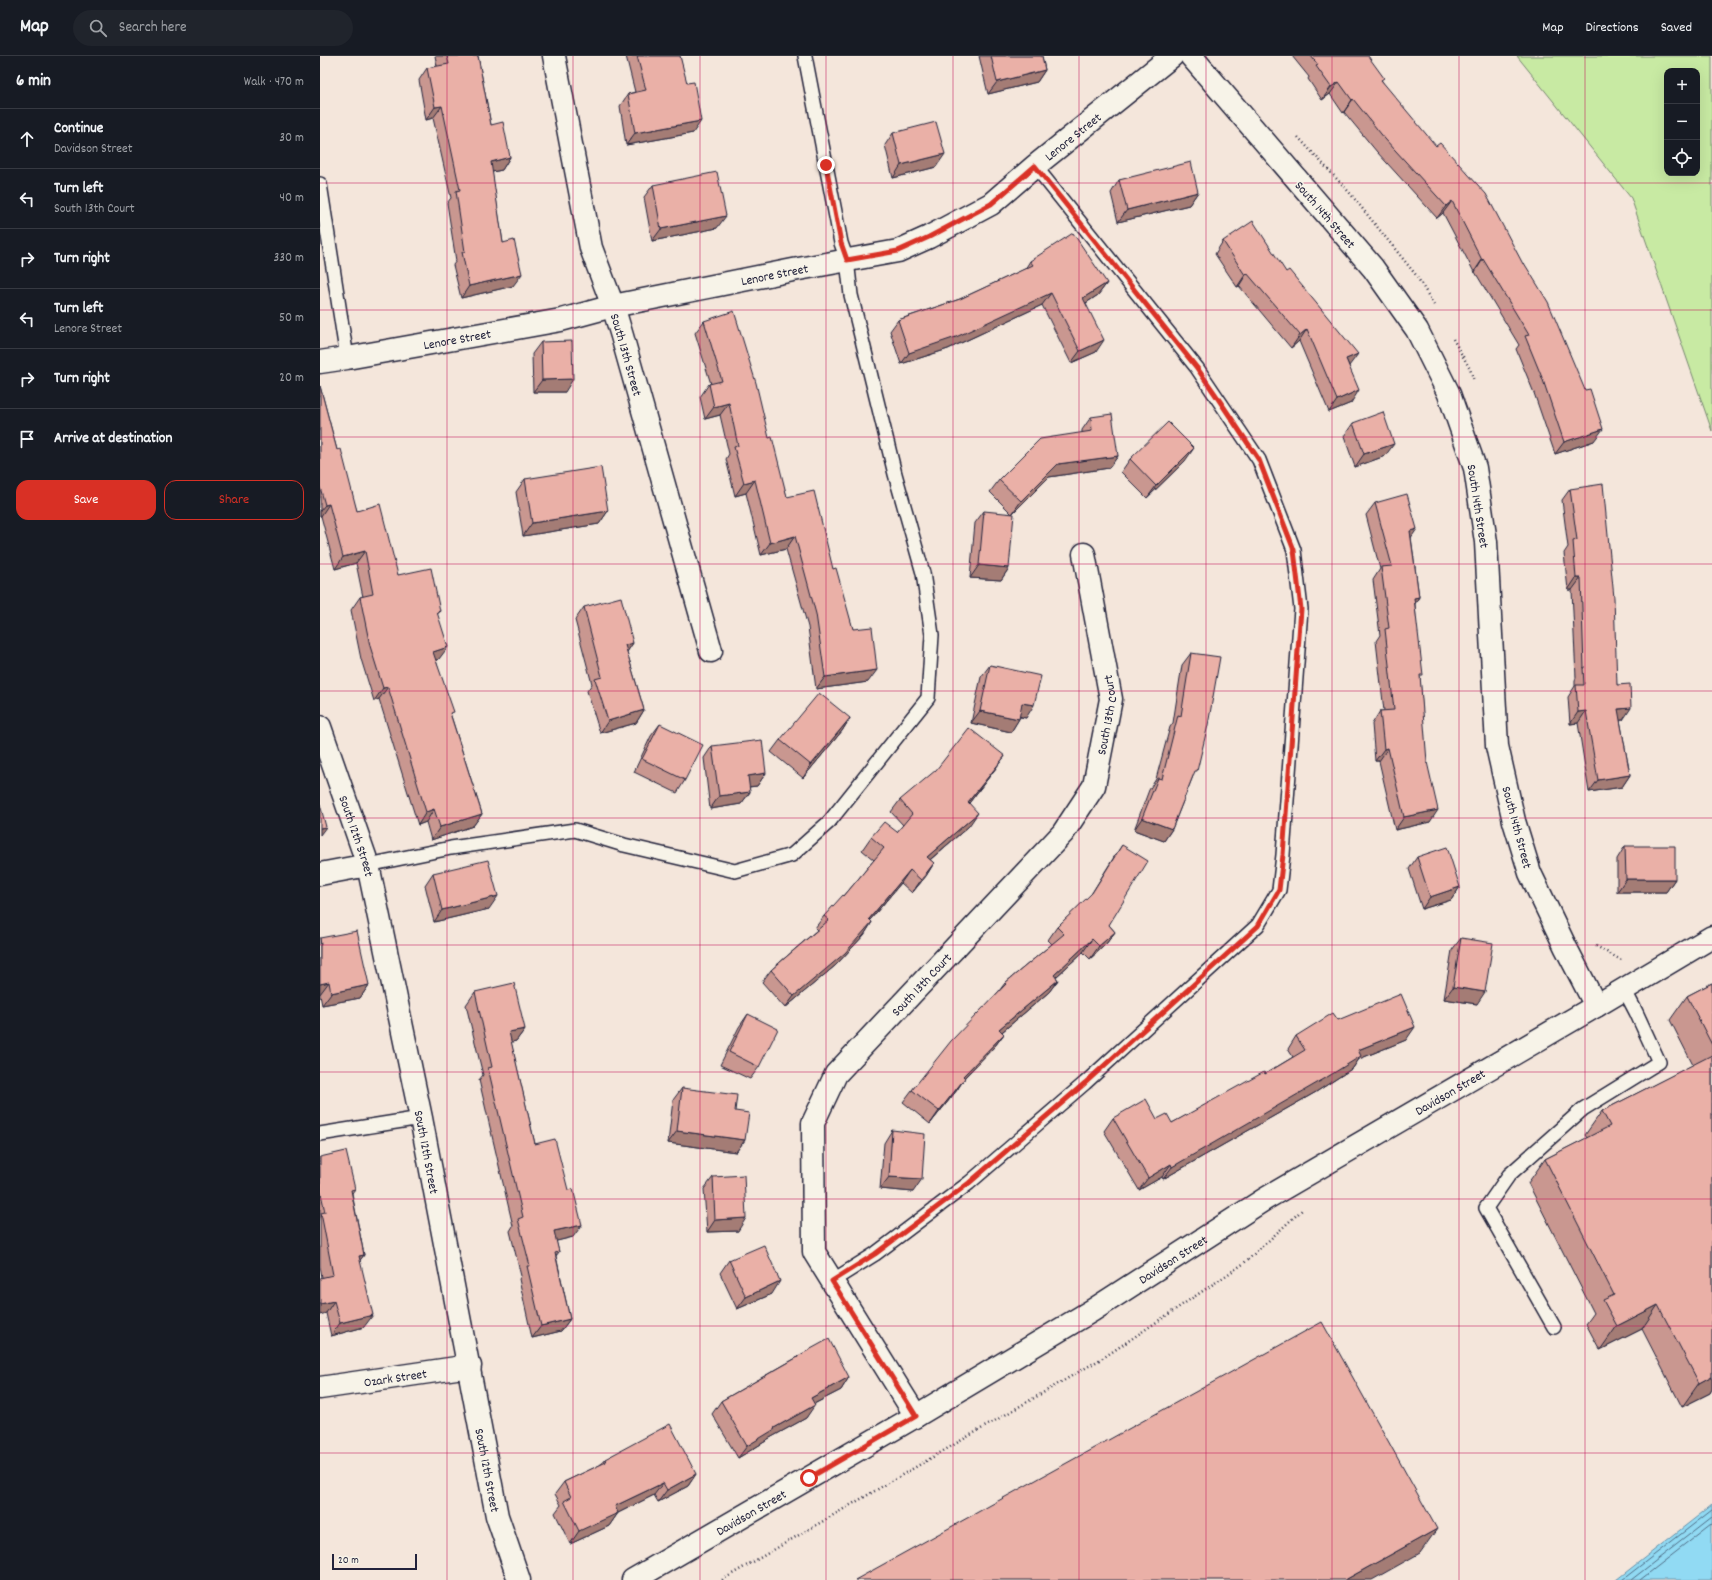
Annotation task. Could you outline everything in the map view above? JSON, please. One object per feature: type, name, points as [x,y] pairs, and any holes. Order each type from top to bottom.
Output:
[{"type":"street","name":"South 13th Street","points":[[554,56],[591,248],[612,306],[711,651]]},
{"type":"street","name":"Lenore Street","points":[[320,362],[560,320],[612,306],[898,251],[929,237],[991,204],[1035,166],[1172,56]]},
{"type":"street","name":"South 14th Street","points":[[1191,56],[1373,268],[1417,330],[1449,394],[1475,468],[1486,542],[1497,746],[1514,821],[1530,873],[1596,1006]]},
{"type":"street","name":"South 13th Court","points":[[916,1416],[814,1252],[813,1123],[836,1074],[1063,833],[1094,786],[1111,699],[1084,554]]},
{"type":"street","name":"South 12th Street","points":[[320,727],[368,865],[421,1118],[470,1366],[497,1516],[519,1580]]},
{"type":"street","points":[[320,874],[368,865]]},
{"type":"street","name":"Davidson Street","points":[[633,1580],[916,1416],[1093,1310],[1265,1199],[1712,937]]},
{"type":"street","name":"Ozark Street","points":[[320,1388],[470,1366]]},
{"type":"lane","points":[[368,865],[451,848],[575,830],[624,846],[735,871],[792,855],[828,822],[928,698],[932,635],[923,573],[895,474],[852,302],[847,260],[841,243],[805,56]]},
{"type":"lane","points":[[832,1281],[875,1254],[969,1183],[1085,1083],[1258,926],[1279,890],[1283,855],[1301,609],[1294,550],[1259,460],[1215,394],[1197,368],[1035,166]]},
{"type":"lane","points":[[320,184],[347,358]]},
{"type":"lane","points":[[1554,1327],[1486,1208],[1509,1175],[1583,1109],[1659,1062],[1624,989]]},
{"type":"lane","points":[[320,1134],[421,1118]]},
{"type":"path","points":[[722,1580],[1106,1356],[1243,1264],[1300,1210],[1307,1206]]},
{"type":"green space","points":[[1517,56],[1712,56],[1712,431],[1631,198]]},
{"type":"water","points":[[1712,1505],[1712,1580],[1616,1580]]},
{"type":"building","points":[[447,56],[478,56],[491,125],[503,122],[510,157],[491,162],[503,243],[514,240],[522,274],[469,286],[462,252],[465,252],[456,191],[460,190],[442,106],[435,107],[427,68],[449,64]]},
{"type":"building","points":[[637,56],[680,56],[687,83],[694,82],[701,121],[635,133],[628,94],[646,90]]},
{"type":"building","points":[[991,56],[1042,56],[1045,70],[997,82]]},
{"type":"building","points":[[1311,56],[1368,56],[1384,78],[1381,80],[1436,146],[1440,143],[1486,194],[1523,264],[1524,263],[1548,302],[1585,390],[1590,389],[1603,429],[1564,442],[1543,380],[1525,336],[1529,335],[1483,259],[1482,260],[1452,201],[1446,206],[1385,139],[1339,82],[1331,87],[1316,66],[1318,65]]},
{"type":"building","points":[[936,122],[945,154],[901,165],[893,133]]},
{"type":"building","points":[[1191,162],[1198,192],[1127,210],[1119,180]]},
{"type":"building","points":[[717,172],[726,216],[661,229],[653,185]]},
{"type":"building","points":[[1253,221],[1286,272],[1289,270],[1358,354],[1346,359],[1359,390],[1337,400],[1307,329],[1300,335],[1247,273],[1245,275],[1223,241]]},
{"type":"building","points":[[1073,233],[1107,283],[1083,298],[1104,340],[1080,351],[1051,293],[956,337],[909,353],[898,320],[960,299],[1033,265],[1030,261]]},
{"type":"building","points":[[734,311],[756,383],[769,438],[772,437],[787,497],[814,491],[833,569],[836,568],[853,629],[872,627],[877,670],[825,677],[816,614],[795,536],[770,543],[755,480],[744,483],[734,447],[738,446],[729,403],[714,407],[709,384],[722,381],[704,321]]},
{"type":"building","points":[[572,341],[573,379],[542,380],[541,342]]},
{"type":"building","points":[[320,386],[337,450],[341,449],[357,511],[380,504],[398,575],[431,568],[440,611],[437,612],[448,647],[433,652],[454,712],[450,713],[482,814],[440,827],[434,809],[426,812],[388,687],[383,688],[370,646],[360,597],[373,594],[365,551],[343,557],[329,504],[325,505],[320,487]]},
{"type":"building","points":[[1383,412],[1394,444],[1364,454],[1353,423]]},
{"type":"building","points":[[1112,414],[1118,456],[1058,464],[1021,501],[999,480],[1040,439],[1092,431],[1091,417]]},
{"type":"building","points":[[1168,422],[1194,448],[1156,486],[1130,459]]},
{"type":"building","points":[[601,467],[608,511],[532,523],[525,479]]},
{"type":"building","points":[[1603,484],[1614,598],[1617,685],[1630,684],[1631,708],[1618,709],[1630,775],[1598,780],[1586,711],[1578,712],[1576,685],[1584,685],[1581,578],[1576,578],[1573,541],[1577,540],[1570,489]]},
{"type":"building","points":[[1407,494],[1417,529],[1410,531],[1419,597],[1414,598],[1423,675],[1420,675],[1427,762],[1438,810],[1404,817],[1388,748],[1384,749],[1380,711],[1394,710],[1385,629],[1389,628],[1381,567],[1392,566],[1375,503]]},
{"type":"building","points":[[984,511],[1014,514],[1009,568],[979,565]]},
{"type":"building","points":[[621,597],[633,643],[625,645],[644,710],[608,721],[595,679],[602,677],[584,607]]},
{"type":"building","points":[[1191,653],[1220,657],[1208,725],[1197,771],[1195,771],[1172,829],[1142,818],[1158,778],[1162,779],[1178,715],[1181,716]]},
{"type":"building","points":[[990,665],[1041,676],[1034,705],[1022,703],[1019,719],[980,711]]},
{"type":"building","points":[[819,693],[850,718],[811,765],[780,740]]},
{"type":"building","points":[[660,724],[703,745],[685,780],[642,759]]},
{"type":"building","points":[[969,728],[1005,756],[968,802],[978,813],[927,857],[934,863],[921,880],[910,870],[869,919],[872,922],[845,953],[794,996],[771,970],[829,920],[824,916],[843,895],[844,896],[884,848],[871,837],[884,822],[897,832],[912,814],[900,800],[936,770]]},
{"type":"building","points":[[762,740],[766,773],[748,776],[750,792],[719,796],[712,746]]},
{"type":"building","points":[[320,804],[326,827],[320,828]]},
{"type":"building","points":[[1122,845],[1148,861],[1109,925],[1115,932],[1099,946],[1092,939],[1054,975],[1058,980],[999,1029],[1004,1034],[963,1076],[965,1078],[939,1111],[912,1090],[951,1041],[1006,984],[1005,983],[1064,934],[1057,927],[1092,893]]},
{"type":"building","points":[[1625,846],[1675,846],[1675,879],[1626,879]]},
{"type":"building","points":[[1447,847],[1460,887],[1430,897],[1417,857]]},
{"type":"building","points":[[488,860],[498,896],[442,910],[433,873]]},
{"type":"building","points":[[357,931],[369,985],[331,993],[329,982],[320,984],[320,938]]},
{"type":"building","points":[[1461,938],[1493,943],[1485,992],[1453,987]]},
{"type":"building","points":[[514,983],[525,1029],[509,1032],[535,1144],[555,1139],[568,1190],[573,1189],[582,1225],[554,1231],[559,1252],[555,1253],[570,1319],[541,1326],[527,1266],[530,1266],[518,1219],[523,1217],[488,1068],[492,1067],[475,992]]},
{"type":"building","points":[[1712,983],[1712,1045],[1687,996]]},
{"type":"building","points":[[1401,994],[1415,1027],[1358,1050],[1361,1056],[1324,1079],[1172,1167],[1171,1164],[1148,1178],[1113,1118],[1146,1099],[1157,1119],[1167,1114],[1172,1123],[1264,1072],[1265,1074],[1305,1050],[1296,1036],[1333,1013],[1338,1020]]},
{"type":"building","points":[[748,1014],[778,1029],[759,1067],[729,1052]]},
{"type":"building","points":[[1712,1055],[1712,1376],[1699,1383],[1658,1305],[1617,1326],[1603,1300],[1614,1295],[1545,1159],[1610,1126],[1602,1111]]},
{"type":"building","points":[[682,1088],[737,1095],[735,1111],[749,1113],[745,1140],[677,1131]]},
{"type":"building","points":[[892,1130],[925,1134],[922,1179],[889,1177]]},
{"type":"building","points":[[346,1151],[355,1189],[351,1190],[364,1255],[359,1256],[373,1315],[340,1323],[334,1301],[320,1304],[320,1278],[333,1275],[321,1213],[325,1212],[320,1189],[320,1157]]},
{"type":"building","points":[[744,1175],[746,1218],[715,1220],[713,1177]]},
{"type":"building","points":[[764,1245],[780,1281],[746,1297],[729,1260]]},
{"type":"building","points":[[1322,1322],[1437,1529],[1345,1580],[855,1580]]},
{"type":"building","points":[[829,1339],[849,1377],[811,1398],[815,1405],[774,1428],[775,1429],[747,1446],[721,1401]]},
{"type":"building","points":[[670,1424],[696,1474],[667,1490],[663,1483],[615,1506],[618,1513],[579,1531],[564,1501],[571,1497],[564,1482],[606,1462],[605,1459]]},
{"type":"route","points":[[809,1478],[916,1416],[832,1281],[875,1254],[969,1183],[1085,1083],[1258,926],[1279,890],[1283,855],[1301,609],[1294,550],[1259,460],[1197,368],[1035,166],[991,204],[929,237],[898,251],[847,260],[841,243],[826,165]]}]
